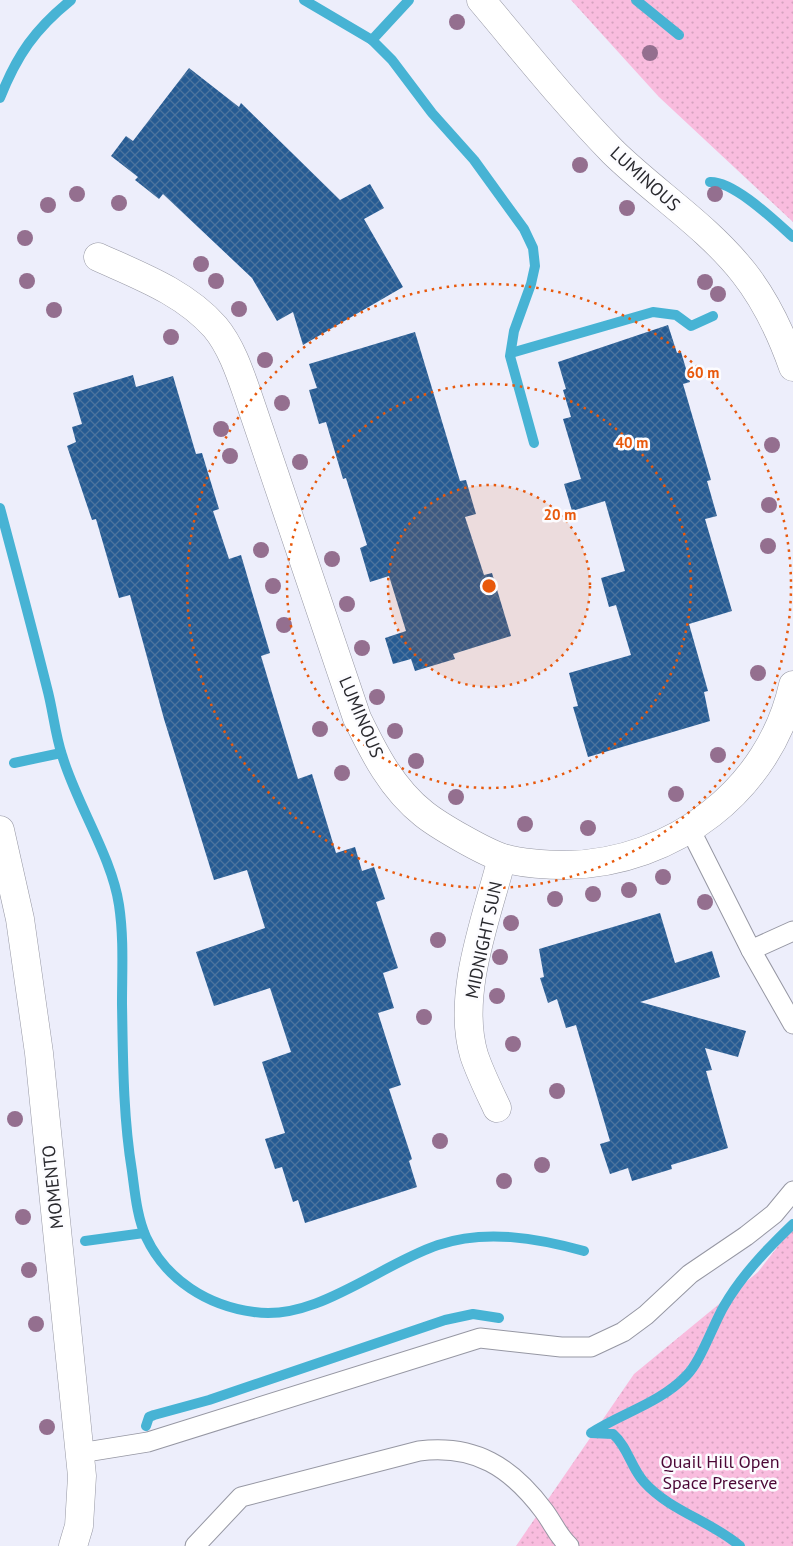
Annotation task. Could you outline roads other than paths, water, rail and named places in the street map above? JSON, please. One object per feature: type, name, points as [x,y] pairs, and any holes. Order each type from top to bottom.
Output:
[{"type":"street","name":"LUMINOUS","points":[[481,0],[590,129],[716,243],[743,272],[772,317],[793,367]]},
{"type":"street","name":"LUMINOUS","points":[[98,258],[162,286],[190,303],[216,328],[236,363],[248,396],[357,718],[377,759],[400,790],[424,814],[451,831],[502,858],[553,865],[592,863],[648,850],[690,829],[729,800],[757,767],[782,723],[793,686]]},
{"type":"street","name":"MOMENTO","points":[[0,830],[20,919],[39,1053],[82,1476],[80,1507],[74,1546]]},
{"type":"street","name":"MIDNIGHT SUN","points":[[497,1108],[474,1054],[469,1004],[475,963],[502,858]]},
{"type":"lane","points":[[690,829],[751,950],[793,1024]]},
{"type":"lane","points":[[751,950],[793,931]]},
{"type":"lane","points":[[80,1453],[148,1442],[480,1338],[561,1347],[591,1347],[623,1332],[646,1315],[690,1274],[746,1236],[774,1214],[793,1191]]},
{"type":"lane","points":[[195,1546],[241,1497],[419,1451],[438,1448],[456,1450],[490,1461],[510,1474],[529,1490],[561,1538],[569,1546]]},
{"type":"waterway","points":[[0,98],[13,69],[28,44],[37,32],[71,0]]},
{"type":"waterway","points":[[304,0],[372,40],[392,60],[432,113],[474,160],[524,229],[533,248],[535,266],[531,284],[514,331],[510,356],[534,443]]},
{"type":"waterway","points":[[372,40],[409,0]]},
{"type":"waterway","points":[[636,0],[679,35]]},
{"type":"waterway","points":[[710,182],[720,183],[742,195],[793,237]]},
{"type":"waterway","points":[[511,353],[653,312],[676,315],[691,326],[713,316]]},
{"type":"waterway","points":[[0,508],[47,688],[62,755],[76,792],[102,849],[119,905],[122,930],[123,1067],[129,1150],[140,1221],[154,1252],[165,1266],[190,1288],[221,1304],[254,1312],[277,1313],[324,1300],[416,1254],[456,1240],[492,1236],[511,1237],[548,1242],[584,1251]]},
{"type":"waterway","points":[[14,763],[61,753]]},
{"type":"waterway","points":[[740,1546],[729,1537],[666,1501],[654,1492],[644,1482],[622,1445],[613,1434],[591,1433],[653,1401],[686,1376],[701,1353],[724,1306],[739,1284],[764,1253],[793,1224]]},
{"type":"waterway","points":[[85,1241],[144,1233]]},
{"type":"waterway","points":[[146,1426],[149,1417],[154,1415],[209,1400],[445,1320],[473,1314],[499,1318]]},
{"type":"park label","name":"Quail Hill Open Space Preserve","points":[[720,1472]]}]
